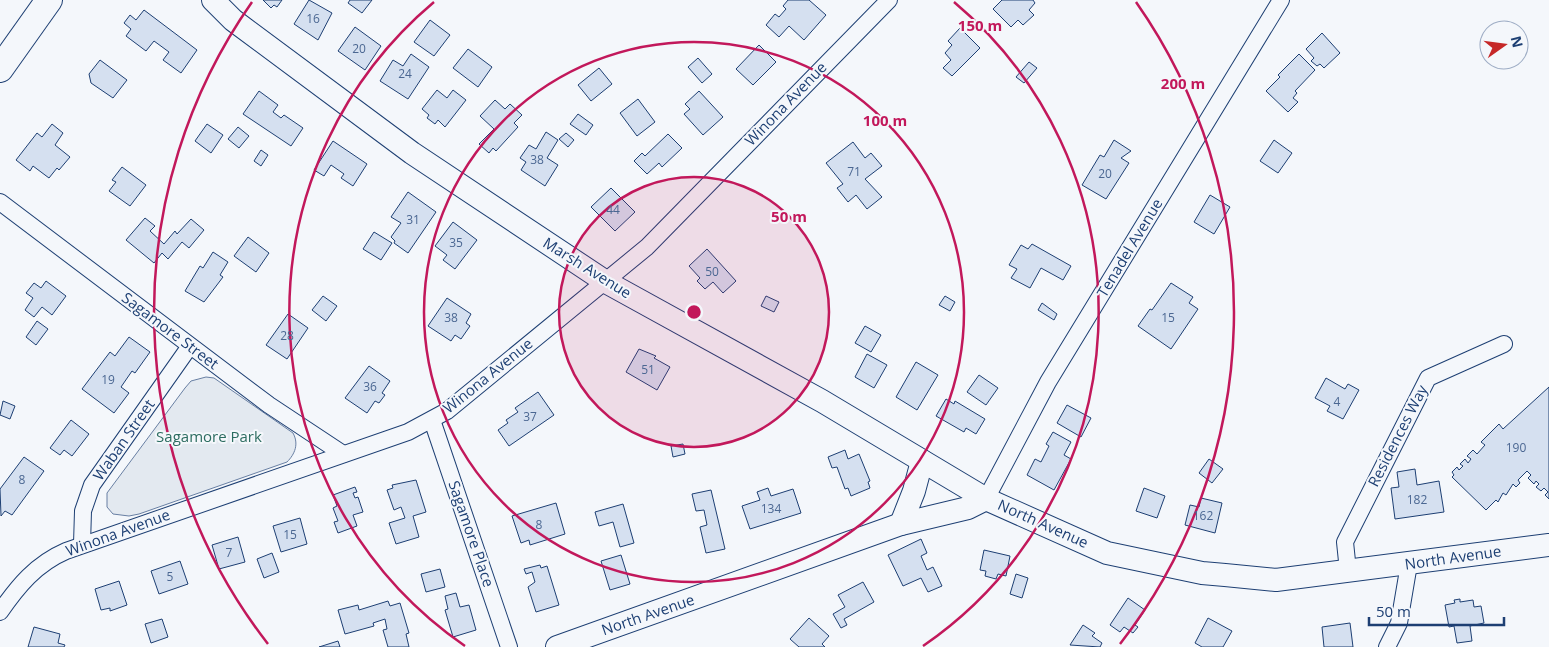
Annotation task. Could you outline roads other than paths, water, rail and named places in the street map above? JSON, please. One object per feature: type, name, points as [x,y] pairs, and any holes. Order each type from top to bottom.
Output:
[{"type":"main road","points":[[0,70],[49,0]]},
{"type":"main road","name":"Marsh Avenue","points":[[213,0],[233,20],[412,153],[606,282],[822,401],[986,499]]},
{"type":"main road","points":[[901,524],[914,491],[922,461]]},
{"type":"main road","name":"North Avenue","points":[[557,647],[901,524],[968,508],[986,499],[1107,553],[1202,573],[1276,580],[1549,546]]},
{"type":"street","name":"Winona Avenue","points":[[0,612],[17,588],[36,569],[53,556],[82,544],[408,432],[432,420],[606,282],[647,247],[889,0]]},
{"type":"street","name":"Tenadel Avenue","points":[[986,499],[1048,382],[1281,0]]},
{"type":"street","name":"Sagamore Street","points":[[0,202],[269,405],[343,454]]},
{"type":"street","name":"Residences Way","points":[[1348,572],[1345,542],[1428,378],[1504,344]]},
{"type":"street","name":"Waban Street","points":[[82,544],[84,511],[92,485],[190,346]]},
{"type":"street","name":"Sagamore Place","points":[[432,420],[509,647]]},
{"type":"street","points":[[1387,647],[1399,623],[1409,564]]},
{"type":"park label","name":"Sagamore Park","points":[[209,437]]}]
